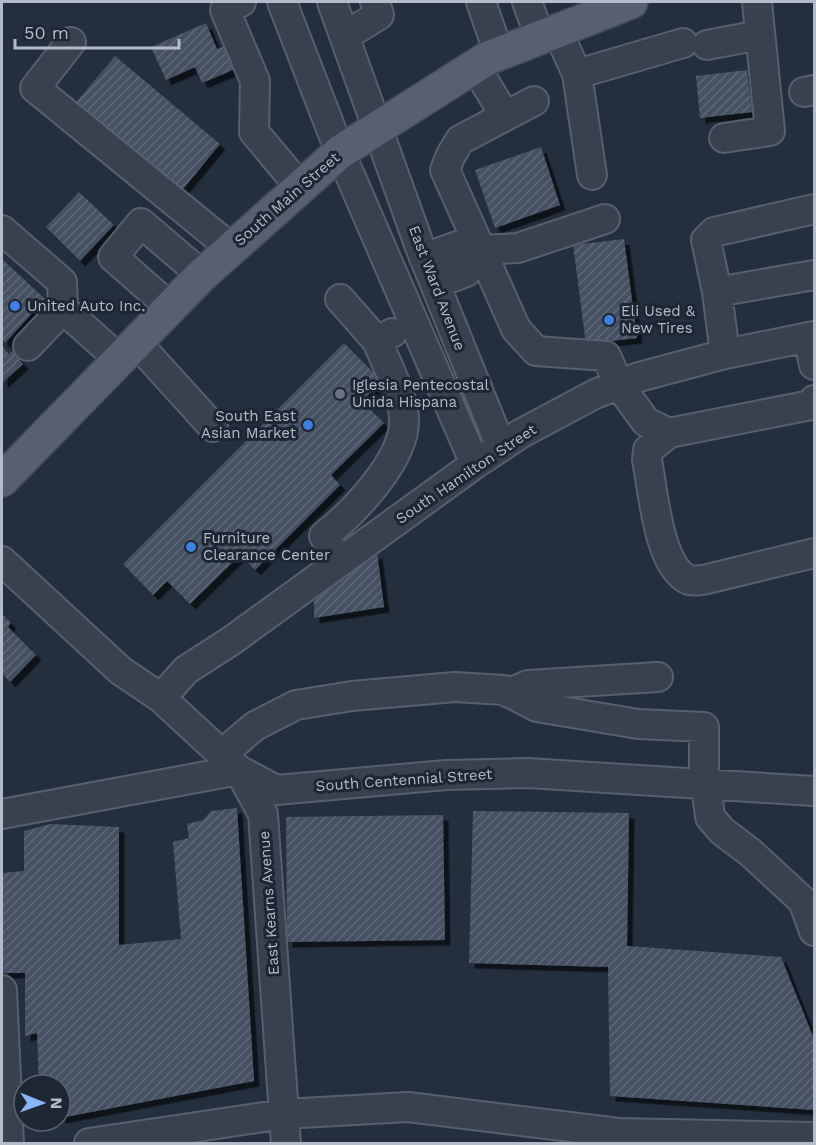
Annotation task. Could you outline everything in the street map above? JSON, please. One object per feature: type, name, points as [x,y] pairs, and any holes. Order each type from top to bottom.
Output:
[{"type":"main road","name":"South Main Street","points":[[2,480],[202,274],[340,152],[487,60],[587,14]]},
{"type":"street","points":[[282,2],[340,152],[475,464]]},
{"type":"street","name":"East Ward Avenue","points":[[332,2],[379,127],[424,258],[501,447]]},
{"type":"street","points":[[345,36],[380,15],[375,2]]},
{"type":"street","points":[[481,2],[487,60],[505,116]]},
{"type":"street","points":[[527,2],[587,14],[577,74],[592,175]]},
{"type":"street","points":[[724,138],[770,131],[757,2]]},
{"type":"street","points":[[229,4],[255,81],[254,132],[300,187]]},
{"type":"street","points":[[577,74],[695,44],[760,36]]},
{"type":"street","points":[[71,42],[35,88],[231,248]]},
{"type":"street","points":[[534,100],[460,140],[445,170],[476,252],[516,329],[536,351],[606,356],[619,385],[646,422],[669,433]]},
{"type":"street","points":[[725,354],[717,292],[706,240],[714,232],[814,209]]},
{"type":"street","points":[[424,258],[457,246],[476,252],[518,248],[605,219]]},
{"type":"street","points":[[170,307],[113,256],[141,223],[202,274]]},
{"type":"street","points":[[2,230],[62,282],[63,309],[28,345]]},
{"type":"street","points":[[435,284],[466,272],[476,252]]},
{"type":"street","points":[[717,292],[814,275]]},
{"type":"street","points":[[340,299],[377,341],[394,382],[404,420],[398,451],[349,516],[324,536],[340,562]]},
{"type":"street","points":[[63,309],[127,350],[213,428]]},
{"type":"street","points":[[377,341],[413,321]]},
{"type":"street","points":[[811,337],[814,365]]},
{"type":"street","name":"South Hamilton Street","points":[[161,698],[186,670],[231,641],[475,464],[530,429],[619,385],[725,354],[811,337]]},
{"type":"street","points":[[813,404],[669,433],[648,450],[647,460],[660,532],[669,558],[690,580],[703,580],[814,553]]},
{"type":"street","name":"East Kearns Avenue","points":[[2,561],[121,670],[161,698],[231,762],[263,814],[286,1143]]},
{"type":"street","points":[[508,693],[528,685],[658,677]]},
{"type":"street","points":[[2,814],[231,762],[255,726],[296,705],[352,696],[455,687],[508,693],[537,707],[638,724],[704,727],[705,784],[710,817],[722,831],[751,852],[803,901],[814,932]]},
{"type":"street","name":"South Centennial Street","points":[[231,762],[276,790],[446,775],[505,774],[814,791]]},
{"type":"street","points":[[2,990],[9,1143]]},
{"type":"street","points":[[89,1143],[284,1114],[408,1107],[619,1133],[814,1137]]},
{"type":"building","points":[[206,23],[217,49],[225,46],[235,69],[202,83],[195,67],[166,80],[151,47]]},
{"type":"building","points":[[115,56],[220,144],[178,195],[73,106]]},
{"type":"building","points":[[747,70],[752,112],[700,118],[696,76]]},
{"type":"building","points":[[541,147],[560,205],[495,228],[475,170]]},
{"type":"building","points":[[79,192],[114,225],[80,261],[46,227]]},
{"type":"building","points":[[624,239],[637,338],[586,344],[573,245]]},
{"type":"building","points":[[2,259],[45,299],[5,343],[2,340]]},
{"type":"building","points":[[344,343],[382,381],[362,401],[384,423],[331,475],[340,485],[255,570],[240,555],[190,604],[167,581],[153,595],[123,564]]},
{"type":"building","points":[[2,346],[9,354],[12,351],[23,364],[2,383]]},
{"type":"building","points":[[377,552],[384,607],[314,618],[314,599]]},
{"type":"building","points":[[2,614],[11,623],[8,627],[36,655],[10,682],[2,673]]},
{"type":"building","points":[[237,808],[254,1081],[72,1116],[72,1073],[39,1073],[37,1033],[25,1036],[25,973],[2,973],[2,873],[24,871],[24,831],[50,824],[119,827],[119,945],[181,939],[173,842],[189,838],[187,824],[203,820],[211,811]]},
{"type":"building","points":[[473,811],[629,813],[627,946],[781,957],[814,1039],[814,1110],[610,1096],[608,967],[469,963]]},
{"type":"building","points":[[443,815],[445,940],[287,942],[286,817]]},
{"type":"place","name":"United Auto Inc.","points":[[15,306]]},
{"type":"place","name":"Eli Used & New Tires","points":[[609,320]]},
{"type":"place","name":"Iglesia Pentecostal Unida Hispana","points":[[340,394]]},
{"type":"place","name":"South East Asian Market","points":[[308,425]]},
{"type":"place","name":"Furniture Clearance Center","points":[[191,547]]}]
